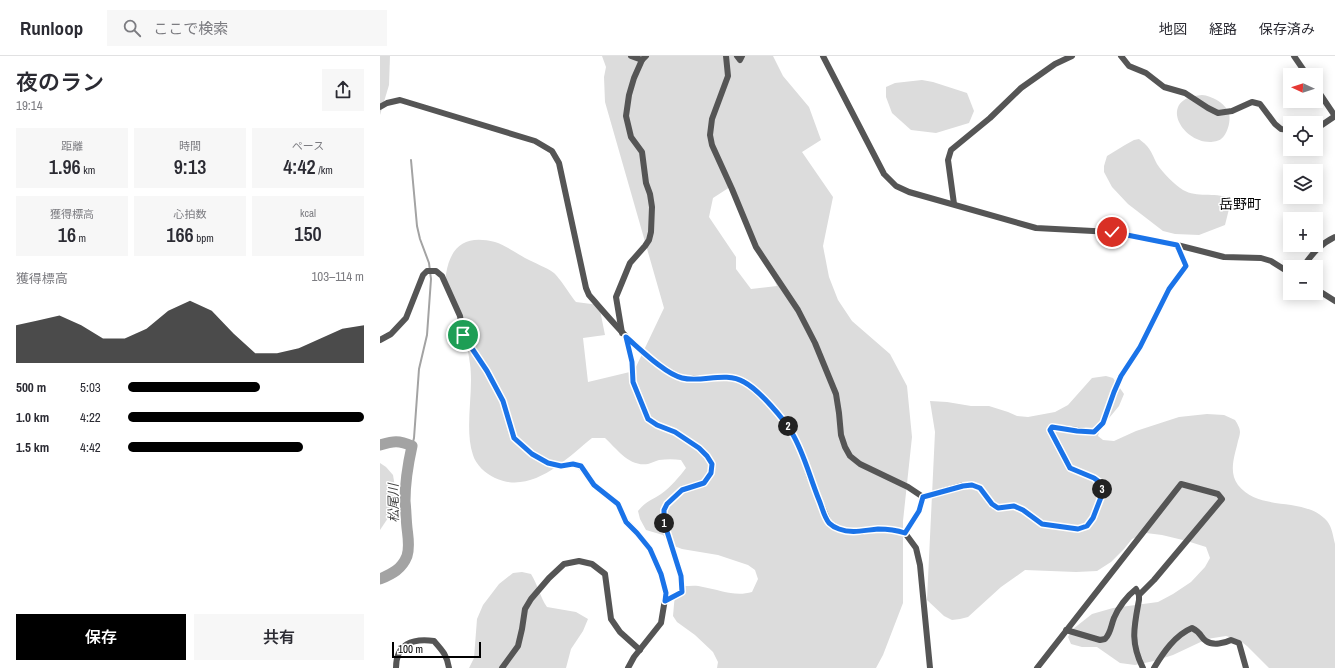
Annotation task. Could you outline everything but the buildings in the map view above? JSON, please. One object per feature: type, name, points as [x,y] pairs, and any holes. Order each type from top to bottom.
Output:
[{"type":"street","points":[[630,56],[644,58],[629,96],[626,116],[631,137],[642,152],[646,182],[652,207],[651,232],[649,240],[645,246],[630,263],[616,298],[624,335],[632,362],[633,382],[648,419],[657,425],[675,432],[699,448],[712,464],[711,473],[704,483],[682,490],[667,504],[664,510],[664,522],[681,576],[682,592],[665,601]]},
{"type":"street","points":[[726,56],[728,76],[712,119],[710,135],[712,145],[756,247],[798,310],[815,343],[836,394],[841,435],[845,447],[850,456],[860,464],[908,487],[923,497],[972,485],[980,488],[992,504],[998,508],[1014,506],[1023,510],[1042,524],[1078,529],[1087,526],[1093,518],[1103,492],[1102,484],[1094,478],[1070,468],[1050,430],[1052,427],[1094,432],[1103,423],[1121,376],[1140,347],[1169,289],[1186,266],[1177,245]]},
{"type":"street","points":[[737,56],[740,60],[742,56]]},
{"type":"street","points":[[823,56],[884,174],[896,186],[909,192],[1036,228],[1112,232],[1177,245],[1224,257],[1261,258],[1271,261],[1283,269]]},
{"type":"street","points":[[954,204],[948,160],[951,150],[990,118],[1021,88],[1055,64],[1072,56]]},
{"type":"street","points":[[1121,56],[1129,66],[1146,73],[1164,87],[1185,93],[1218,113],[1232,111],[1252,102],[1260,104],[1275,124],[1283,129]]},
{"type":"street","points":[[1294,56],[1302,68]]},
{"type":"street","points":[[1323,98],[1335,116],[1323,124]]},
{"type":"street","points":[[380,107],[387,103],[400,100],[535,141],[552,151],[559,163],[586,288],[589,295],[624,335],[665,369],[679,377],[704,379],[716,377],[734,378],[745,382],[781,417],[792,432],[829,523],[838,529],[847,531],[857,532],[878,529],[894,530],[905,533],[916,548],[920,565],[930,668]]},
{"type":"street","points":[[1308,260],[1313,252],[1326,241],[1335,237]]},
{"type":"street","points":[[380,340],[391,334],[406,318],[423,275],[427,271],[436,271],[442,276],[460,316],[463,335],[487,371],[503,401],[514,438],[532,454],[548,463],[561,466],[573,464],[581,466],[594,485],[618,504],[626,522],[650,549],[661,574],[666,593],[661,623],[628,668]]},
{"type":"street","points":[[1323,293],[1335,301]]},
{"type":"street","points":[[1037,668],[1180,484],[1218,494],[1222,498],[1154,580],[1139,595]]},
{"type":"street","points":[[905,533],[919,511],[923,497]]},
{"type":"street","points":[[502,668],[518,646],[522,629],[524,609],[531,599],[549,578],[564,564],[579,561],[592,564],[605,574],[611,620],[620,632],[640,650]]},
{"type":"street","points":[[1066,630],[1100,640],[1105,639],[1108,636],[1114,618],[1130,594],[1136,589],[1139,595],[1139,600],[1133,633],[1137,656],[1143,668]]},
{"type":"street","points":[[1154,668],[1162,654],[1185,631],[1192,628],[1199,631],[1205,641],[1211,644],[1225,643],[1232,640],[1239,643],[1246,668]]},
{"type":"street","points":[[396,668],[396,659],[402,647],[408,642],[426,640],[434,641],[443,651],[448,659],[449,668]]},
{"type":"shaded area","points":[[380,56],[390,56],[389,85],[380,115]]},
{"type":"shaded area","points":[[602,56],[773,56],[783,76],[809,107],[821,140],[802,152],[833,197],[823,246],[829,277],[838,300],[852,321],[890,354],[907,386],[912,437],[903,521],[903,603],[883,655],[876,668],[717,668],[718,662],[713,652],[695,635],[677,622],[673,616],[675,593],[684,586],[701,586],[740,594],[752,592],[758,579],[755,570],[748,565],[718,555],[682,549],[669,544],[663,535],[646,530],[640,519],[638,511],[646,503],[665,491],[678,478],[686,468],[681,460],[659,460],[648,464],[635,463],[619,452],[605,438],[592,438],[571,456],[548,472],[522,482],[509,482],[495,478],[488,474],[474,459],[469,433],[471,375],[469,358],[461,323],[446,286],[448,264],[456,249],[462,244],[476,240],[499,243],[554,273],[576,302],[599,305],[605,335],[583,338],[588,382],[634,371],[664,308],[605,102],[604,77],[606,67]],"holes":[[[730,187],[777,286],[751,289],[736,269],[736,257],[709,217],[713,198]]]},
{"type":"shaded area","points":[[922,80],[967,93],[974,111],[969,123],[936,133],[911,130],[892,113],[886,97],[886,87],[895,83]]},
{"type":"shaded area","points":[[1202,95],[1220,102],[1228,111],[1230,118],[1226,134],[1220,140],[1210,142],[1199,140],[1190,135],[1178,120],[1177,111],[1180,104],[1188,98]]},
{"type":"shaded area","points":[[1139,139],[1152,153],[1162,171],[1183,190],[1194,194],[1217,195],[1229,198],[1230,205],[1225,225],[1199,235],[1175,234],[1163,231],[1128,204],[1112,187],[1104,172],[1104,166],[1107,156],[1134,140]]},
{"type":"shaded area","points":[[1106,376],[1113,378],[1124,394],[1119,406],[1100,429],[1098,436],[1103,440],[1114,441],[1136,431],[1179,417],[1207,414],[1224,415],[1235,420],[1240,430],[1233,463],[1233,475],[1238,485],[1247,494],[1258,499],[1306,508],[1317,513],[1329,523],[1335,544],[1335,668],[1269,668],[1239,640],[1226,636],[1207,639],[1173,655],[1135,665],[1120,663],[1097,647],[1082,647],[1071,644],[1068,637],[1073,629],[1092,614],[1113,608],[1158,602],[1191,582],[1205,567],[1210,558],[1206,547],[1162,535],[1146,533],[1132,539],[1111,562],[1097,571],[1076,572],[1025,570],[1001,587],[968,617],[952,620],[944,616],[927,600],[935,432],[930,401],[971,406],[989,406],[1017,416],[1028,417],[1055,412],[1068,405],[1092,378]]},
{"type":"shaded area","points":[[380,463],[393,475],[395,487],[394,509],[380,530]]},
{"type":"shaded area","points":[[522,572],[531,574],[547,607],[576,612],[588,619],[583,631],[571,649],[566,668],[469,668],[474,658],[477,619],[483,605],[499,584],[513,573]]},
{"type":"waterway","points":[[411,160],[417,226],[429,263],[431,279],[427,335],[419,369],[414,438],[412,446]]},
{"type":"waterway","name":"松尾川","points":[[380,445],[396,442],[412,446],[405,494],[408,553],[405,561],[399,568],[380,579]]},
{"type":"district","name":"岳野町","points":[[1240,204]]},
{"type":"route","points":[[463,335],[487,371],[503,401],[514,438],[532,454],[548,463],[561,466],[573,464],[581,466],[594,485],[618,504],[626,522],[650,549],[661,574],[666,593],[665,601],[682,592],[681,576],[665,530],[664,510],[673,497],[682,490],[704,483],[711,473],[712,464],[699,448],[675,432],[657,425],[648,419],[633,382],[632,362],[626,337],[665,369],[679,377],[704,379],[716,377],[734,378],[745,382],[762,397],[781,417],[792,432],[803,455],[809,475],[829,523],[838,529],[857,532],[878,529],[894,530],[905,533],[919,511],[923,497],[972,485],[980,488],[992,504],[998,508],[1014,506],[1023,510],[1042,524],[1078,529],[1087,526],[1093,518],[1103,492],[1102,484],[1094,478],[1070,468],[1050,430],[1052,427],[1094,432],[1103,423],[1121,376],[1140,347],[1169,289],[1186,266],[1177,245],[1112,232]]}]
